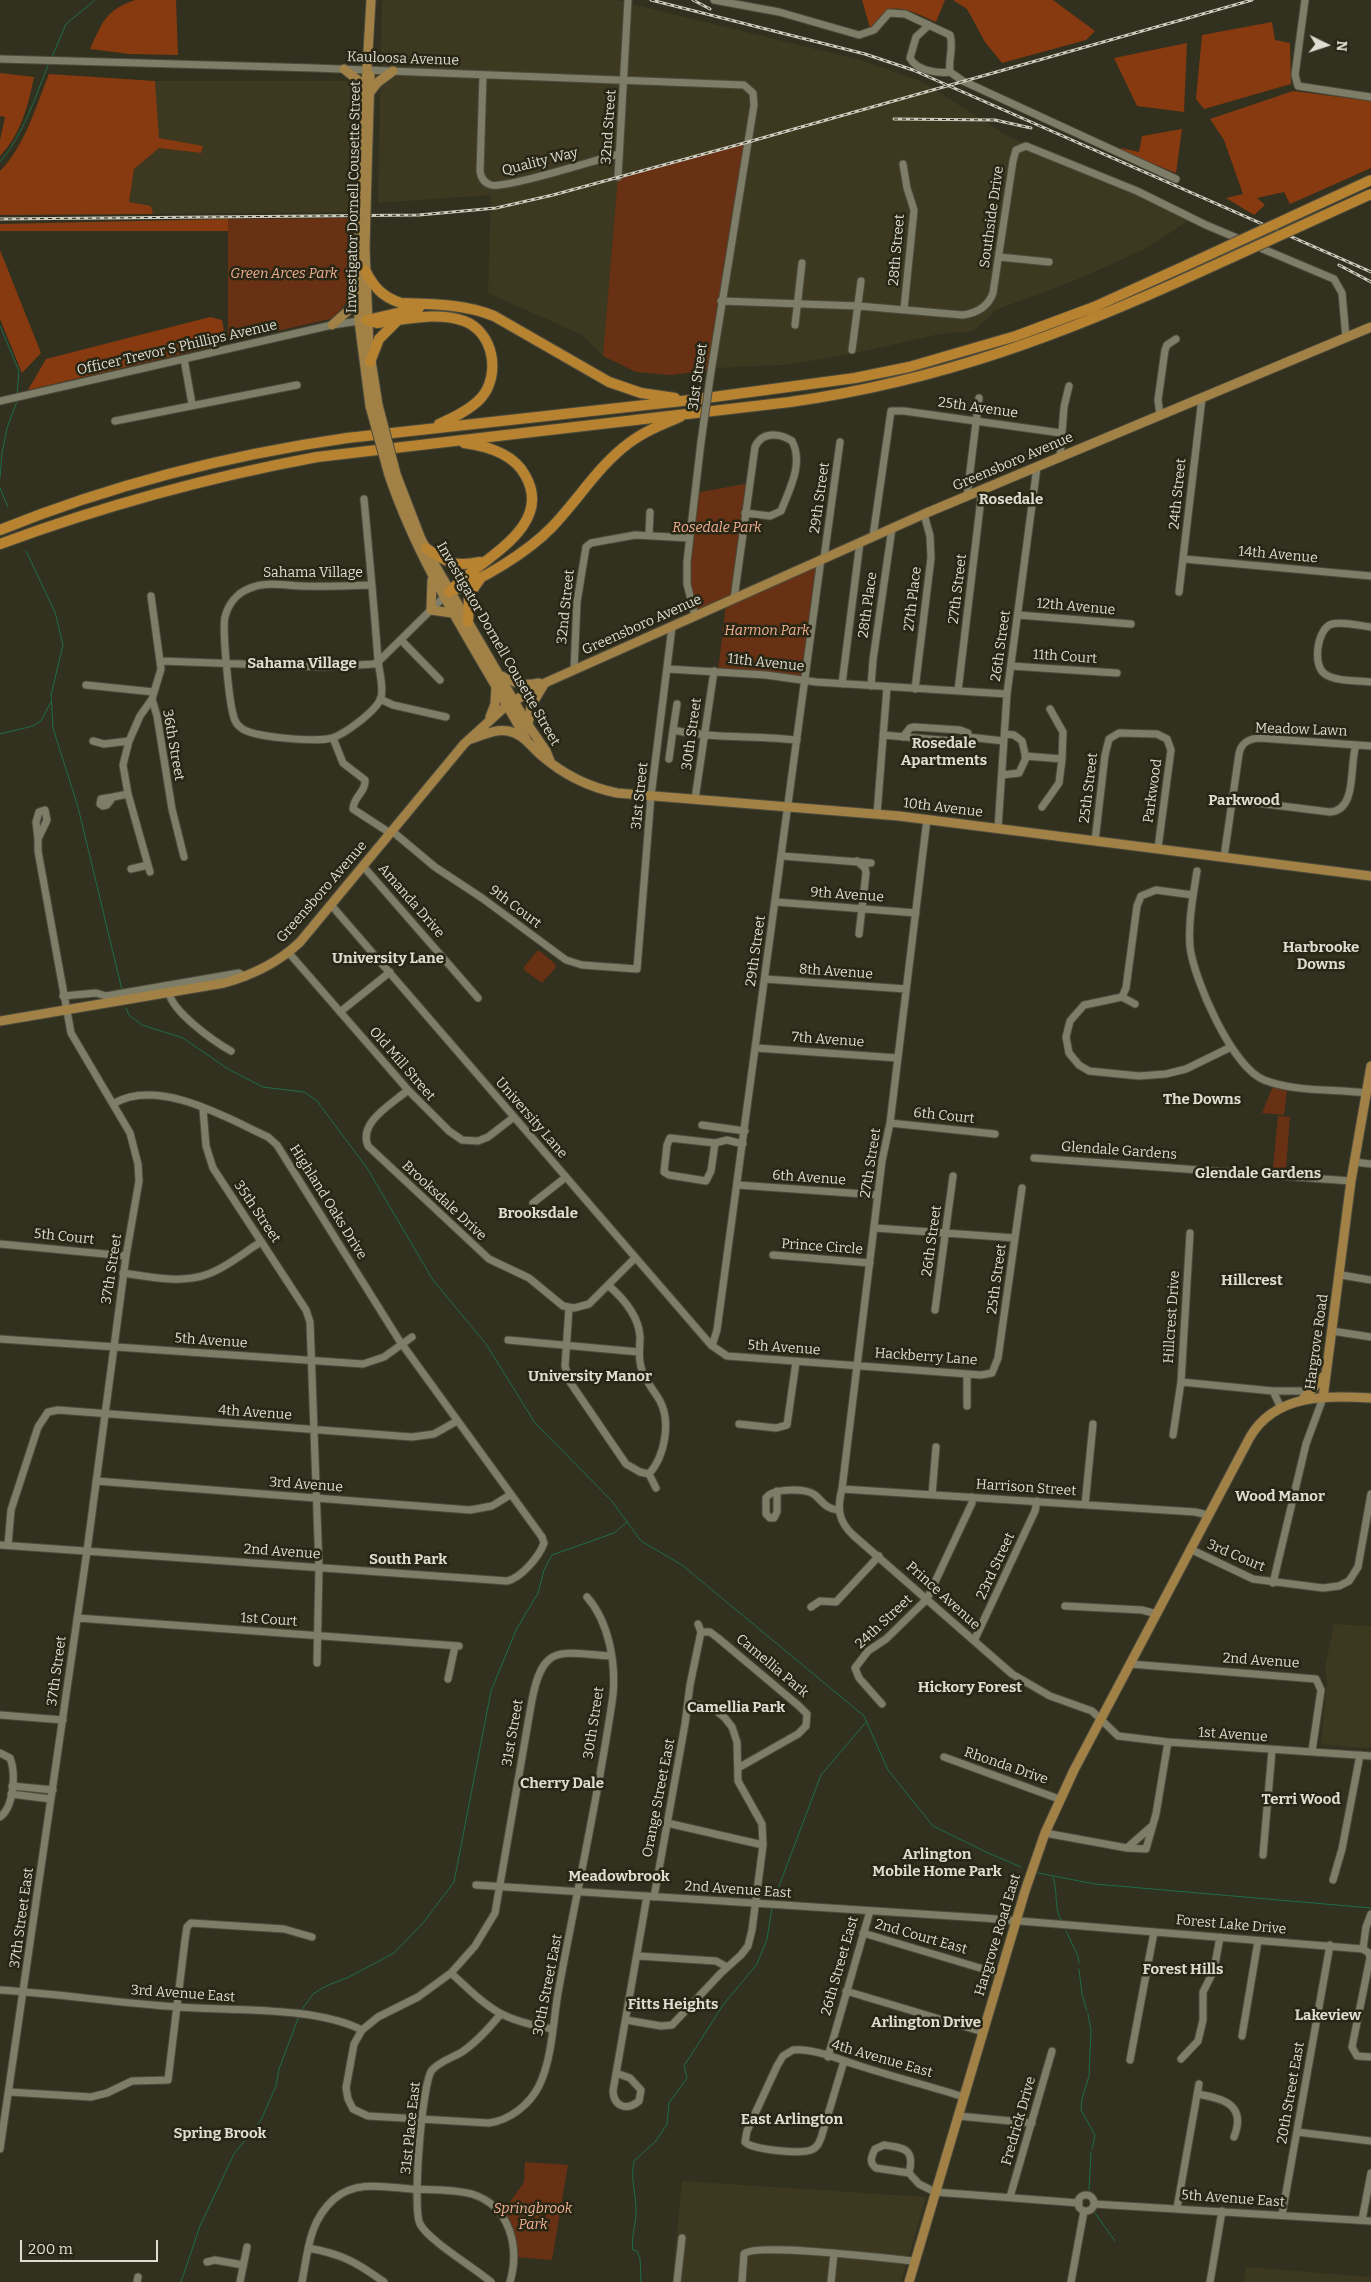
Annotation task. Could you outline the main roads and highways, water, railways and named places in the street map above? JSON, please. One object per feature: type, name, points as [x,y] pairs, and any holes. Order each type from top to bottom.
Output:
[{"type":"highway","points":[[0,524],[40,514],[142,482],[240,457],[322,442],[429,428],[691,400],[855,378],[963,353],[1050,324],[1187,265],[1371,180]]},
{"type":"highway","points":[[0,544],[127,502],[228,475],[341,453],[690,414],[840,395],[954,368],[1074,328],[1371,194]]},
{"type":"highway","points":[[365,270],[376,288],[386,297],[401,303],[463,306],[494,316],[594,374],[624,388],[691,400]]},
{"type":"highway","points":[[363,321],[376,316],[433,305]]},
{"type":"highway","points":[[363,321],[377,323],[450,317],[466,322],[483,336],[492,356],[491,378],[481,398],[463,412],[429,428]]},
{"type":"highway","points":[[370,362],[379,339],[398,320]]},
{"type":"highway","points":[[446,594],[464,587],[482,576],[524,549],[550,528],[611,459],[629,442],[658,426],[690,414]]},
{"type":"highway","points":[[446,594],[512,540],[526,523],[532,508],[532,490],[522,470],[506,456],[483,446],[450,441]]},
{"type":"highway","points":[[0,530],[40,514]]},
{"type":"highway","points":[[426,548],[452,564],[464,566],[484,561]]},
{"type":"highway","points":[[468,622],[469,595],[482,576]]},
{"type":"main road","name":"Investigator Dornell Cousette Street","points":[[371,0],[362,249],[358,290],[370,362],[374,405]]},
{"type":"main road","points":[[344,69],[368,91],[392,72]]},
{"type":"main road","name":"Investigator Dornell Cousette Street","points":[[362,249],[365,270],[363,321],[374,405],[392,475],[416,543],[432,575],[468,622],[499,673],[526,739]]},
{"type":"main road","points":[[332,325],[350,309],[358,290]]},
{"type":"main road","name":"Greensboro Avenue","points":[[0,1021],[168,993],[244,977],[275,963],[289,953],[332,906],[468,740],[511,703],[547,682],[924,514],[1371,327]]},
{"type":"main road","name":"Investigator Dornell Cousette Street","points":[[392,475],[426,548],[452,613],[496,683],[546,751],[550,761]]},
{"type":"main road","points":[[432,575],[431,610],[452,613]]},
{"type":"main road","points":[[499,673],[513,683],[528,686],[547,682]]},
{"type":"main road","points":[[528,725],[531,706],[547,682]]},
{"type":"main road","points":[[489,720],[495,704],[496,683]]},
{"type":"main road","points":[[468,740],[498,731],[514,733],[526,739]]},
{"type":"main road","name":"10th Avenue","points":[[526,739],[542,756],[570,777],[595,788],[651,796],[927,819],[1371,876]]},
{"type":"main road","name":"Hargrove Road","points":[[1100,1720],[1256,1427],[1268,1414],[1281,1408],[1323,1398],[1351,1181],[1371,1066]]},
{"type":"main road","points":[[1300,1402],[1325,1375],[1329,1386],[1343,1396]]},
{"type":"main road","points":[[1323,1398],[1343,1396],[1371,1398]]},
{"type":"main road","name":"Hargrove Road East","points":[[909,2282],[1016,1920],[1045,1833],[1059,1799],[1100,1720]]},
{"type":"waterway","points":[[52,57],[66,24],[95,0]]},
{"type":"waterway","points":[[0,162],[16,140],[34,102],[49,63]]},
{"type":"waterway","points":[[0,326],[19,371],[17,395]]},
{"type":"waterway","points":[[0,478],[7,428],[17,401]]},
{"type":"waterway","points":[[0,488],[8,507]]},
{"type":"waterway","points":[[26,551],[55,612],[63,645],[51,695],[53,728],[78,807],[122,990]]},
{"type":"waterway","points":[[0,734],[33,726],[41,721],[51,702]]},
{"type":"waterway","points":[[126,1008],[129,1015],[142,1025],[183,1038],[228,1069],[263,1087],[304,1092],[317,1101],[367,1168],[433,1280],[486,1344],[535,1423],[611,1500],[641,1541],[682,1565],[864,1716],[888,1770],[933,1826],[1021,1867]]},
{"type":"waterway","points":[[300,2012],[313,1994],[394,1953],[423,1923],[454,1882],[491,1691],[516,1630],[538,1593],[544,1570],[552,1555],[614,1533],[627,1522]]},
{"type":"waterway","points":[[773,1902],[821,1775],[867,1721]]},
{"type":"waterway","points":[[1038,1873],[1095,1884],[1371,1908]]},
{"type":"waterway","points":[[1053,1877],[1061,1920]]},
{"type":"waterway","points":[[641,2282],[640,2258],[637,2251],[633,2250],[636,2215],[633,2175],[634,2161],[656,2141],[667,2124],[669,2103],[687,2078],[684,2066],[723,2005],[757,1964],[767,1939],[772,1908]]},
{"type":"waterway","points":[[1066,1931],[1078,1956],[1079,1963]]},
{"type":"waterway","points":[[1079,1969],[1082,1995],[1087,2011]]},
{"type":"waterway","points":[[1088,2014],[1091,2030],[1089,2076],[1082,2099],[1081,2110],[1095,2135],[1092,2149]]},
{"type":"waterway","points":[[181,2282],[200,2226],[234,2154],[261,2120],[276,2086],[279,2069],[299,2016]]},
{"type":"waterway","points":[[1089,2190],[1091,2152]]},
{"type":"waterway","points":[[1095,2213],[1115,2241]]},
{"type":"railway","points":[[651,0],[865,54],[913,70],[1371,272]]},
{"type":"railway","points":[[693,0],[710,9]]},
{"type":"railway","points":[[0,219],[419,215],[496,208],[553,195],[748,142],[1252,0]]},
{"type":"railway","points":[[894,119],[995,120],[1031,128]]},
{"type":"railway","points":[[1339,265],[1371,282]]},
{"type":"district","name":"Rosedale","points":[[1011,500]]},
{"type":"district","name":"Sahama Village","points":[[302,664]]},
{"type":"district","name":"Rosedale Apartments","points":[[944,752]]},
{"type":"district","name":"Parkwood","points":[[1244,801]]},
{"type":"district","name":"Harbrooke Downs","points":[[1321,956]]},
{"type":"district","name":"University Lane","points":[[388,959]]},
{"type":"district","name":"The Downs","points":[[1202,1100]]},
{"type":"district","name":"Glendale Gardens","points":[[1258,1174]]},
{"type":"district","name":"Brooksdale","points":[[538,1214]]},
{"type":"district","name":"Hillcrest","points":[[1252,1281]]},
{"type":"district","name":"University Manor","points":[[590,1377]]},
{"type":"district","name":"Wood Manor","points":[[1280,1497]]},
{"type":"district","name":"South Park","points":[[408,1560]]},
{"type":"district","name":"Hickory Forest","points":[[970,1688]]},
{"type":"district","name":"Camellia Park","points":[[736,1708]]},
{"type":"district","name":"Cherry Dale","points":[[562,1784]]},
{"type":"district","name":"Terri Wood","points":[[1301,1800]]},
{"type":"district","name":"Arlington Mobile Home Park","points":[[937,1864]]},
{"type":"district","name":"Meadowbrook","points":[[619,1877]]},
{"type":"district","name":"Forest Hills","points":[[1183,1970]]},
{"type":"district","name":"Fitts Heights","points":[[673,2005]]},
{"type":"district","name":"Lakeview","points":[[1328,2016]]},
{"type":"district","name":"Arlington Drive","points":[[926,2023]]},
{"type":"district","name":"East Arlington","points":[[792,2120]]},
{"type":"district","name":"Spring Brook","points":[[220,2134]]},
{"type":"park label","name":"Green Arces Park","points":[[284,274]]},
{"type":"park label","name":"Rosedale Park","points":[[717,528]]},
{"type":"park label","name":"Harmon Park","points":[[767,631]]},
{"type":"park label","name":"Springbrook Park","points":[[533,2218]]}]
